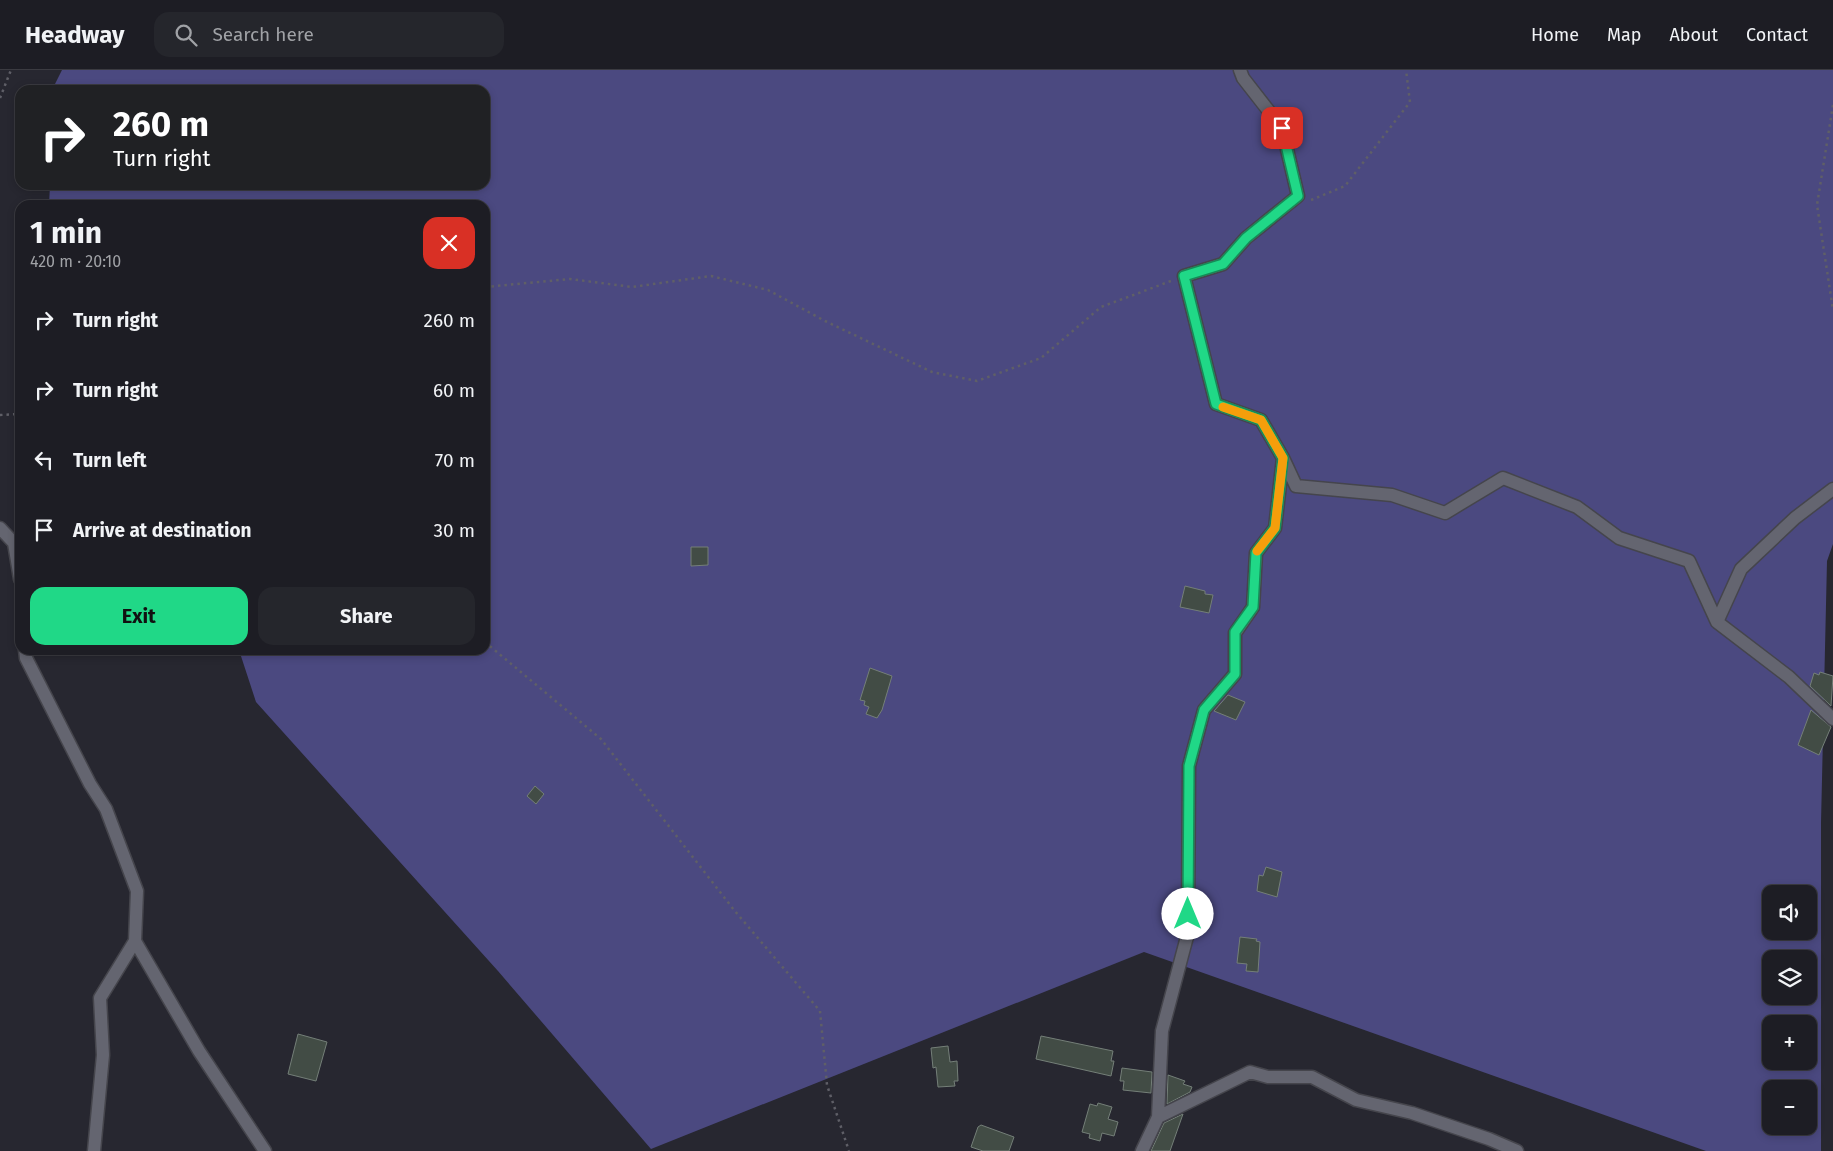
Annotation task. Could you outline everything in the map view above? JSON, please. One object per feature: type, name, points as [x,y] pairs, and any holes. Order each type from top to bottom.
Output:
[{"type":"street","points":[[1240,70],[1243,78],[1282,128],[1298,196],[1246,238],[1223,264],[1184,276],[1216,404],[1261,420],[1283,458],[1296,486],[1392,496],[1445,513],[1504,478],[1577,506],[1619,538],[1689,560],[1716,622],[1789,677],[1833,719]]},
{"type":"street","points":[[1142,1151],[1158,1117],[1162,1031],[1188,933],[1189,766],[1204,710],[1235,674],[1235,632],[1253,607],[1256,553],[1275,528],[1283,458]]},
{"type":"street","points":[[1716,622],[1741,569],[1795,518],[1833,489]]},
{"type":"street","points":[[0,528],[14,543],[15,549]]},
{"type":"street","points":[[26,655],[90,784],[106,809],[137,891],[135,941],[100,998],[103,1055],[94,1151]]},
{"type":"street","points":[[135,941],[199,1051],[265,1151]]},
{"type":"street","points":[[1158,1117],[1250,1072],[1268,1077],[1312,1077],[1356,1100],[1412,1113],[1517,1151]]},
{"type":"path","points":[[0,98],[11,70]]},
{"type":"path","points":[[1309,201],[1345,186],[1410,102],[1406,70]]},
{"type":"path","points":[[1833,105],[1817,205],[1833,310]]},
{"type":"path","points":[[490,287],[570,279],[632,287],[711,276],[768,290],[825,322],[932,372],[977,381],[1042,358],[1101,307],[1184,276]]},
{"type":"path","points":[[0,415],[15,414]]},
{"type":"path","points":[[490,646],[601,739],[734,910],[820,1011],[827,1085],[849,1151]]},
{"type":"shaded area","points":[[62,70],[1833,70],[1833,544],[1827,561],[1821,823],[1821,1151],[1706,1151],[1144,952],[651,1149],[498,971],[256,702],[241,655],[490,655],[490,200],[49,200],[50,190],[490,190],[490,85],[54,85]]},
{"type":"building","points":[[691,547],[708,547],[708,565],[691,566]]},
{"type":"building","points":[[1185,586],[1213,595],[1209,613],[1180,607]]},
{"type":"building","points":[[870,668],[892,676],[882,710],[877,718],[866,714],[869,707],[864,705],[865,701],[860,700]]},
{"type":"building","points":[[1820,672],[1833,676],[1831,706],[1810,686],[1814,673],[1819,675]]},
{"type":"building","points":[[1228,695],[1245,702],[1236,720],[1214,711]]},
{"type":"building","points":[[1811,710],[1831,727],[1819,755],[1798,745]]},
{"type":"building","points":[[535,786],[544,794],[536,804],[527,796]]},
{"type":"building","points":[[1266,867],[1282,872],[1277,897],[1257,891],[1259,875],[1263,876]]},
{"type":"building","points":[[1240,937],[1257,939],[1256,941],[1260,942],[1258,972],[1246,971],[1247,964],[1237,963]]},
{"type":"building","points":[[298,1034],[327,1042],[316,1081],[288,1074]]},
{"type":"building","points":[[1041,1036],[1113,1051],[1111,1061],[1114,1061],[1111,1076],[1036,1059]]},
{"type":"building","points":[[948,1046],[950,1062],[957,1061],[958,1081],[954,1081],[955,1086],[938,1087],[936,1067],[933,1068],[931,1048]]},
{"type":"building","points":[[1122,1068],[1152,1072],[1151,1093],[1123,1090],[1124,1081],[1120,1081]]},
{"type":"building","points":[[1168,1075],[1185,1081],[1183,1084],[1192,1087],[1190,1092],[1167,1104]]},
{"type":"building","points":[[1098,1103],[1112,1107],[1108,1119],[1118,1122],[1114,1136],[1102,1133],[1100,1141],[1089,1138],[1090,1134],[1082,1132],[1090,1104],[1097,1106]]},
{"type":"building","points":[[1183,1114],[1170,1151],[1151,1151],[1164,1123]]},
{"type":"building","points":[[981,1125],[1014,1137],[1009,1151],[983,1151],[971,1147],[978,1127]]},
{"type":"slow traffic","points":[[1223,407],[1261,420],[1283,458],[1275,528],[1257,551]]},
{"type":"route","points":[[1188,914],[1189,766],[1204,710],[1235,674],[1235,632],[1253,607],[1256,553],[1275,528],[1283,458],[1261,420],[1216,404],[1184,276],[1223,264],[1246,238],[1298,196],[1282,128]]}]
